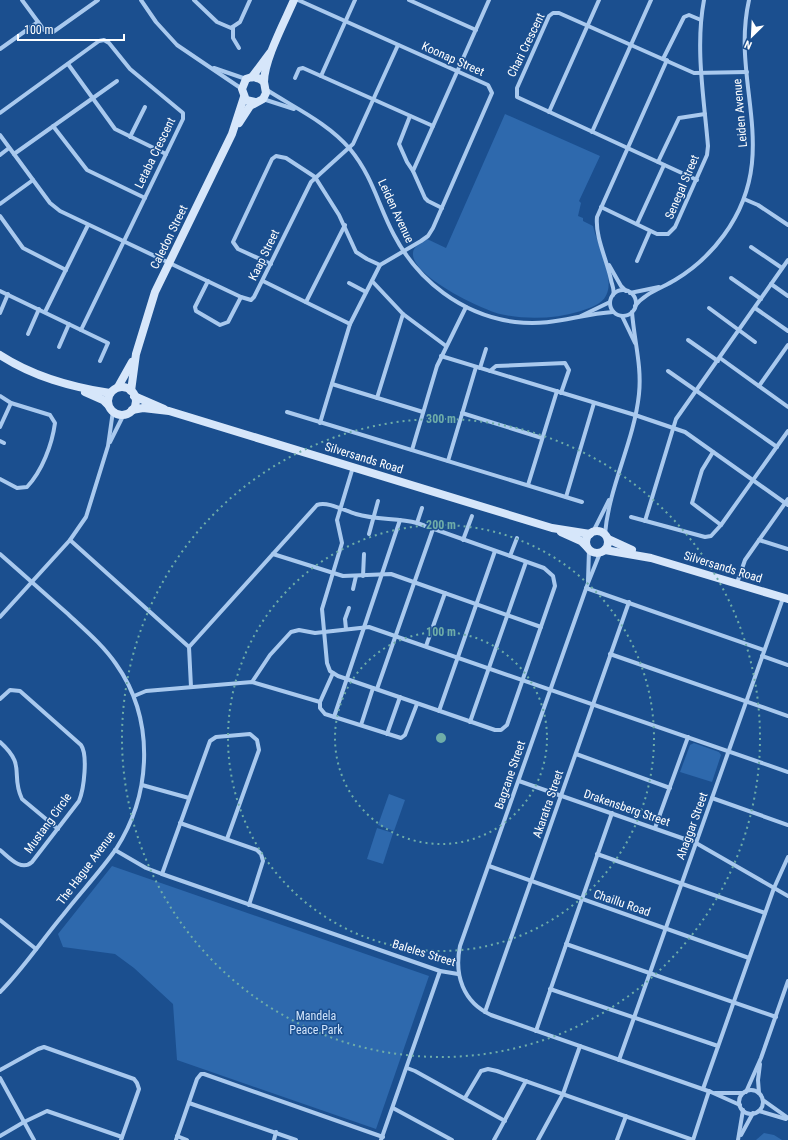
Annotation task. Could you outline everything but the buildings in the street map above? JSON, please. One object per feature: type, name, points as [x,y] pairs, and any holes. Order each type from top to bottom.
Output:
[{"type":"street","points":[[25,1],[44,30],[52,32],[56,31],[98,0]]},
{"type":"street","points":[[141,0],[165,34],[187,53],[208,66],[243,93],[246,100],[255,102],[263,99],[266,86],[264,77],[273,49],[294,0]]},
{"type":"street","points":[[194,0],[217,22],[228,28],[233,28],[240,22],[250,0]]},
{"type":"street","name":"Koonap Street","points":[[298,0],[488,85],[492,93],[442,208],[428,236],[404,252],[380,265]]},
{"type":"street","points":[[321,76],[355,0]]},
{"type":"street","points":[[409,0],[476,30]]},
{"type":"street","points":[[413,171],[490,0]]},
{"type":"street","points":[[549,112],[599,0]]},
{"type":"street","points":[[592,132],[650,0]]},
{"type":"street","name":"Senegal Street","points":[[600,207],[650,231],[664,235],[674,230],[707,155],[708,146],[702,73],[700,20],[704,0]]},
{"type":"street","name":"Leiden Avenue","points":[[635,306],[646,296],[687,272],[712,250],[732,223],[744,199],[750,177],[754,143],[747,72],[745,31],[749,0]]},
{"type":"street","name":"Chari Crescent","points":[[697,180],[517,97],[516,91],[523,73],[550,14],[557,12],[690,71],[702,73],[747,72]]},
{"type":"street","points":[[636,345],[622,316],[613,312],[610,302],[613,295],[613,288],[607,261],[596,230],[597,217],[600,207],[684,17],[690,15],[700,20]]},
{"type":"street","points":[[0,50],[38,22]]},
{"type":"street","points":[[233,28],[234,38],[239,48]]},
{"type":"street","name":"Letaba Crescent","points":[[0,113],[99,41],[108,42],[130,69],[164,99],[182,110],[183,119],[81,330]]},
{"type":"street","name":"Kaap Street","points":[[241,297],[251,300],[254,297],[316,177],[349,148],[356,138],[398,45]]},
{"type":"street","points":[[243,93],[249,78],[273,49]]},
{"type":"street","points":[[68,64],[115,129],[130,138],[166,154]]},
{"type":"street","points":[[208,66],[249,78],[261,79],[266,86]]},
{"type":"street","points":[[295,78],[301,68],[433,126]]},
{"type":"street","points":[[14,154],[117,81]]},
{"type":"street","name":"Leiden Avenue","points":[[266,86],[296,110],[316,121],[336,135],[349,148],[362,165],[374,186],[394,234],[404,252],[418,271],[436,287],[466,307],[489,316],[514,322],[552,323],[613,312]]},
{"type":"street","name":"Caledon Street","points":[[232,134],[243,93]]},
{"type":"street","name":"Leiden Avenue","points":[[263,99],[296,110]]},
{"type":"street","name":"Caledon Street","points":[[118,387],[127,374],[136,354],[150,306],[169,263],[232,134],[250,106],[255,102]]},
{"type":"street","points":[[130,138],[145,107]]},
{"type":"street","points":[[658,162],[679,118],[705,114]]},
{"type":"street","points":[[410,116],[399,144],[425,198],[442,208]]},
{"type":"street","points":[[53,126],[87,170],[145,198]]},
{"type":"street","points":[[0,135],[54,208],[88,225],[124,241],[169,263],[208,281],[241,297],[228,322],[220,325],[196,311],[196,307],[208,281]]},
{"type":"street","points":[[0,155],[9,148]]},
{"type":"street","points":[[271,264],[238,249],[233,242],[272,160],[276,156],[286,158],[316,177],[345,225],[356,252],[380,265],[350,324],[320,423]]},
{"type":"street","points":[[637,224],[664,165]]},
{"type":"street","points":[[0,204],[33,180]]},
{"type":"street","points":[[744,199],[758,205],[788,226]]},
{"type":"street","points":[[0,216],[23,248],[66,270]]},
{"type":"street","points":[[45,312],[88,225]]},
{"type":"street","points":[[306,302],[345,225]]},
{"type":"street","points":[[637,261],[650,231]]},
{"type":"street","points":[[751,247],[782,268]]},
{"type":"street","points":[[645,521],[676,419],[788,260]]},
{"type":"street","points":[[607,261],[621,286],[635,298],[635,306],[632,312],[640,374],[639,396],[635,415],[611,495],[592,533],[586,540],[588,548],[594,553],[603,551],[608,545],[606,537],[611,495]]},
{"type":"street","points":[[731,278],[761,299]]},
{"type":"street","points":[[262,281],[350,324]]},
{"type":"street","points":[[372,281],[403,314],[446,346]]},
{"type":"street","points":[[349,283],[366,292]]},
{"type":"street","points":[[771,284],[788,296]]},
{"type":"street","name":"Leiden Avenue","points":[[628,292],[664,286]]},
{"type":"street","points":[[0,291],[108,343],[100,361]]},
{"type":"street","points":[[613,295],[619,291],[628,292]]},
{"type":"street","points":[[0,313],[8,294]]},
{"type":"street","name":"Leiden Avenue","points":[[577,318],[610,302]]},
{"type":"street","points":[[412,450],[437,366],[466,307]]},
{"type":"street","points":[[709,308],[755,342]]},
{"type":"street","points":[[755,308],[788,331]]},
{"type":"street","points":[[28,334],[39,309]]},
{"type":"street","points":[[622,316],[632,312]]},
{"type":"street","points":[[377,398],[403,314]]},
{"type":"street","points":[[59,347],[69,324]]},
{"type":"street","points":[[688,340],[719,359],[788,406]]},
{"type":"street","points":[[759,386],[788,345]]},
{"type":"street","points":[[448,461],[462,413],[486,349]]},
{"type":"street","name":"Caledon Street","points":[[133,393],[136,354]]},
{"type":"street","points":[[0,356],[34,373],[75,387],[103,400],[110,408],[124,414]]},
{"type":"street","points":[[441,356],[673,428],[690,436],[786,504]]},
{"type":"street","points":[[490,371],[494,366],[498,365],[565,363],[569,370],[542,438],[528,485]]},
{"type":"street","points":[[668,371],[776,447]]},
{"type":"street","points":[[332,384],[423,412]]},
{"type":"street","points":[[75,387],[110,392]]},
{"type":"street","points":[[0,617],[70,540],[86,517],[108,446],[124,414],[132,410],[136,401],[133,393],[125,387],[118,387],[110,392],[108,398],[110,408],[108,446]]},
{"type":"street","name":"Silversands Road","points":[[133,393],[168,411]]},
{"type":"street","points":[[0,396],[11,403],[50,415],[55,422],[54,430],[41,466],[27,487],[17,488],[0,479]]},
{"type":"street","points":[[0,427],[11,403]]},
{"type":"street","points":[[566,497],[594,403]]},
{"type":"street","name":"Silversands Road","points":[[132,410],[143,408],[168,411],[552,528],[581,541],[588,548]]},
{"type":"street","points":[[287,412],[582,502]]},
{"type":"street","points":[[462,413],[542,438]]},
{"type":"street","points":[[631,517],[705,537],[711,536],[722,525],[788,431]]},
{"type":"street","points":[[712,452],[702,470],[692,502],[722,525]]},
{"type":"street","points":[[191,687],[189,647],[317,506],[326,504],[340,509],[372,518],[418,523],[547,569],[553,576],[555,586],[507,725],[501,730],[495,730],[417,704],[333,673],[327,663],[322,609],[342,543],[342,537],[337,524],[340,509],[353,467]]},
{"type":"street","points":[[737,584],[745,560],[786,504],[788,499]]},
{"type":"street","points":[[369,534],[372,518],[378,501]]},
{"type":"street","points":[[418,523],[422,508]]},
{"type":"street","points":[[464,540],[472,516]]},
{"type":"street","points":[[334,717],[400,520]]},
{"type":"street","name":"Silversands Road","points":[[552,528],[592,533]]},
{"type":"street","points":[[361,726],[396,635],[433,529]]},
{"type":"street","points":[[592,533],[600,531],[606,537]]},
{"type":"street","name":"Silversands Road","points":[[606,537],[651,558],[785,598]]},
{"type":"street","points":[[510,556],[517,538]]},
{"type":"street","points":[[70,540],[189,647]]},
{"type":"street","points":[[759,540],[788,549]]},
{"type":"street","name":"Bagzane Street","points":[[587,585],[588,548]]},
{"type":"street","points":[[439,711],[495,551]]},
{"type":"street","name":"Silversands Road","points":[[603,551],[651,558]]},
{"type":"street","name":"Bagzane Street","points":[[458,974],[457,961],[460,946],[587,585],[603,551]]},
{"type":"street","name":"The Hague Avenue","points":[[0,554],[102,646],[117,665],[134,696],[143,734],[145,759],[142,785],[131,822],[115,850],[0,992]]},
{"type":"street","points":[[273,554],[343,576],[391,574],[541,627]]},
{"type":"street","points":[[363,576],[364,554]]},
{"type":"street","points":[[470,722],[526,562]]},
{"type":"street","points":[[353,589],[356,576]]},
{"type":"street","points":[[587,585],[629,602],[764,650]]},
{"type":"street","points":[[426,646],[445,593]]},
{"type":"street","name":"Ahaggar Street","points":[[619,1060],[764,650],[785,598]]},
{"type":"street","name":"Akaratra Street","points":[[485,1012],[629,602]]},
{"type":"street","points":[[346,629],[345,619],[349,608]]},
{"type":"street","points":[[252,682],[268,657],[289,633],[297,630],[315,633],[364,627],[374,628],[788,772]]},
{"type":"street","points":[[610,654],[788,716]]},
{"type":"street","points":[[762,656],[788,665]]},
{"type":"street","points":[[333,673],[320,702],[320,708],[323,712],[334,717],[402,738],[405,735],[417,704]]},
{"type":"street","points":[[134,696],[146,691],[252,682],[320,702]]},
{"type":"street","name":"Mustang Circle","points":[[0,699],[8,690],[18,690],[84,749],[85,758],[80,799],[58,829],[28,865],[19,865],[0,851]]},
{"type":"street","points":[[387,734],[400,698]]},
{"type":"street","points":[[162,874],[208,744],[212,738],[247,733],[256,737],[259,742],[259,750],[227,840]]},
{"type":"street","points":[[656,828],[688,737]]},
{"type":"street","points":[[0,742],[12,753],[15,759],[22,799],[58,829]]},
{"type":"street","points":[[576,754],[670,788]]},
{"type":"street","name":"Drakensberg Street","points":[[519,781],[696,843],[788,896]]},
{"type":"street","points":[[142,785],[189,798]]},
{"type":"street","points":[[712,798],[788,825]]},
{"type":"street","points":[[536,1031],[612,813]]},
{"type":"street","points":[[180,823],[257,850],[262,856],[263,861],[248,905]]},
{"type":"street","name":"Baleles Street","points":[[115,850],[146,868],[162,874],[440,972],[458,974],[462,988],[474,1003],[485,1012],[703,1089],[740,1105]]},
{"type":"street","points":[[597,854],[681,885],[765,913]]},
{"type":"street","points":[[703,1089],[774,888],[788,857]]},
{"type":"street","name":"Chaillu Road","points":[[489,866],[749,958]]},
{"type":"street","points":[[0,920],[36,948]]},
{"type":"street","points":[[566,944],[776,1017]]},
{"type":"street","points":[[187,1140],[177,1138],[197,1079],[201,1074],[382,1138],[440,972]]},
{"type":"street","points":[[788,980],[761,1058],[741,1097],[740,1105],[743,1110],[748,1113],[759,1111],[788,1119]]},
{"type":"street","points":[[550,989],[718,1046]]},
{"type":"street","points":[[544,1140],[539,1139],[563,1094],[580,1046]]},
{"type":"street","points":[[0,1070],[44,1047],[132,1078],[137,1082],[138,1089],[121,1138],[48,1112],[24,1122],[0,1136]]},
{"type":"street","points":[[761,1058],[758,1092],[763,1100],[788,1119]]},
{"type":"street","points":[[407,1068],[465,1098],[505,1121]]},
{"type":"street","points":[[465,1098],[481,1071],[488,1069],[498,1071],[693,1140],[710,1092]]},
{"type":"street","points":[[0,1078],[34,1140]]},
{"type":"street","points":[[494,1140],[526,1081]]},
{"type":"street","points":[[744,1092],[753,1090],[758,1092]]},
{"type":"street","name":"Baleles Street","points":[[710,1092],[744,1092]]},
{"type":"street","points":[[759,1111],[763,1105],[763,1100]]},
{"type":"street","points":[[189,1103],[296,1140]]},
{"type":"street","points":[[393,1108],[452,1140]]},
{"type":"street","points":[[738,1140],[743,1110]]},
{"type":"street","points":[[738,1140],[753,1113]]},
{"type":"street","points":[[617,1140],[626,1116]]},
{"type":"street","points":[[274,1140],[276,1132]]},
{"type":"green space","points":[[505,114],[600,156],[579,201],[581,203],[578,216],[583,218],[583,221],[593,226],[604,258],[608,276],[609,283],[606,295],[601,302],[594,306],[571,314],[540,318],[500,314],[478,306],[449,290],[423,272],[415,262],[413,251],[427,239],[446,248]]},
{"type":"green space","points":[[694,743],[719,752],[721,755],[712,782],[680,772],[690,745]]},
{"type":"green space","points":[[389,794],[405,800],[394,831],[378,825]]},
{"type":"green space","points":[[377,828],[393,833],[383,864],[367,859]]},
{"type":"green space","name":"Mandela Peace Park","points":[[112,866],[429,976],[376,1129],[177,1060],[173,1004],[134,968],[115,954],[63,947],[58,934]]},
{"type":"green space","points":[[764,1133],[774,1135],[782,1140],[756,1140]]}]
